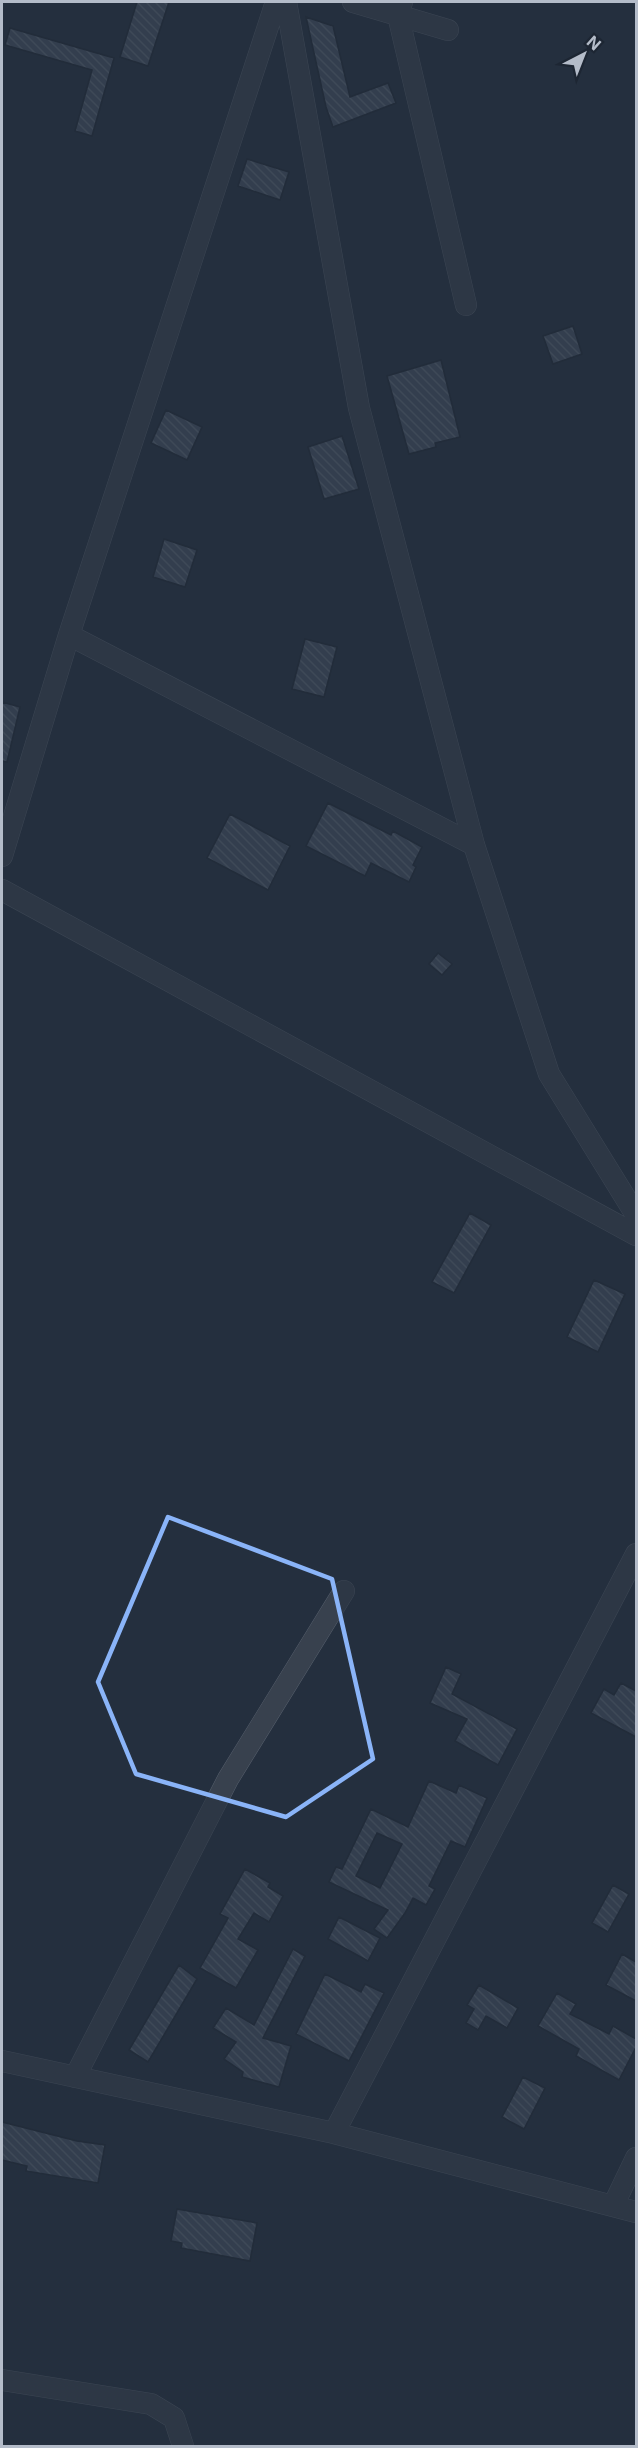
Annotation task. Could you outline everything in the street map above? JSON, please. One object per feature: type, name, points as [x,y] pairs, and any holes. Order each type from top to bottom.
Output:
[{"type":"street","points":[[2,856],[69,635],[276,2]]},
{"type":"street","points":[[286,2],[359,408],[474,845],[549,1074],[636,1215]]},
{"type":"street","points":[[352,2],[400,8],[448,30]]},
{"type":"street","points":[[400,8],[466,305]]},
{"type":"street","points":[[69,635],[474,845]]},
{"type":"street","points":[[2,890],[636,1235]]},
{"type":"street","points":[[334,2133],[636,1554]]},
{"type":"street","points":[[75,2077],[228,1779],[344,1591]]},
{"type":"street","points":[[2,2061],[334,2133],[636,2212]]},
{"type":"street","points":[[613,2206],[636,2158]]},
{"type":"street","points":[[2,2380],[151,2404],[174,2418],[183,2446]]},
{"type":"highlighted area","points":[[168,1517],[332,1579],[373,1759],[286,1817],[136,1774],[98,1682]]},
{"type":"building","points":[[137,2],[169,2],[148,66],[120,57]]},
{"type":"building","points":[[306,17],[333,26],[350,97],[388,83],[396,103],[333,127],[326,107]]},
{"type":"building","points":[[10,28],[114,58],[92,136],[75,131],[92,70],[5,45]]},
{"type":"building","points":[[247,159],[289,172],[280,200],[238,186]]},
{"type":"building","points":[[573,326],[582,354],[553,364],[543,336]]},
{"type":"building","points":[[441,360],[460,437],[435,443],[436,447],[409,454],[387,376]]},
{"type":"building","points":[[166,410],[202,427],[187,460],[151,443]]},
{"type":"building","points":[[342,436],[359,489],[324,499],[308,447]]},
{"type":"building","points":[[164,539],[197,550],[185,587],[153,577]]},
{"type":"building","points":[[305,639],[337,647],[324,697],[292,689]]},
{"type":"building","points":[[2,702],[20,707],[7,762],[2,761]]},
{"type":"building","points":[[328,803],[391,835],[393,831],[422,847],[413,865],[416,867],[409,882],[371,863],[365,876],[306,846]]},
{"type":"building","points":[[230,814],[290,846],[268,890],[207,858]]},
{"type":"building","points":[[438,953],[452,964],[442,975],[429,964]]},
{"type":"building","points":[[470,1213],[491,1225],[454,1293],[432,1282]]},
{"type":"building","points":[[594,1280],[625,1294],[598,1352],[567,1337]]},
{"type":"building","points":[[446,1667],[461,1674],[452,1694],[517,1729],[498,1765],[455,1741],[467,1719],[430,1703]]},
{"type":"building","points":[[621,1683],[636,1691],[636,1737],[591,1713],[604,1689],[614,1695]]},
{"type":"building","points":[[429,1781],[456,1793],[459,1785],[487,1798],[465,1847],[451,1841],[429,1886],[435,1889],[426,1905],[413,1898],[387,1938],[374,1929],[388,1910],[329,1882],[336,1867],[342,1869],[371,1809],[408,1827]],"holes":[[[377,1833],[402,1844],[380,1888],[356,1876]]]},
{"type":"building","points":[[245,1869],[270,1883],[268,1887],[283,1896],[269,1922],[254,1913],[238,1939],[258,1950],[236,1988],[200,1968],[228,1918],[220,1914]]},
{"type":"building","points":[[613,1885],[629,1894],[608,1932],[592,1923]]},
{"type":"building","points":[[339,1917],[380,1938],[368,1961],[328,1939]]},
{"type":"building","points":[[293,1949],[305,1956],[263,2038],[291,2046],[279,2087],[242,2077],[243,2072],[224,2059],[236,2042],[213,2028],[226,2008],[254,2025]]},
{"type":"building","points":[[622,1954],[636,1962],[636,2001],[606,1985]]},
{"type":"building","points":[[179,1965],[197,1979],[148,2062],[129,2050]]},
{"type":"building","points":[[325,1974],[361,1992],[365,1984],[384,1993],[349,2061],[296,2034]]},
{"type":"building","points":[[479,1985],[518,2008],[507,2028],[486,2016],[478,2030],[466,2023],[474,2009],[467,2005]]},
{"type":"building","points":[[557,1993],[576,2004],[570,2014],[609,2034],[613,2026],[636,2039],[636,2047],[619,2080],[576,2056],[579,2049],[538,2026]]},
{"type":"building","points":[[523,2077],[545,2088],[524,2129],[502,2117]]},
{"type":"building","points":[[2,2122],[77,2141],[105,2145],[98,2183],[26,2171],[27,2166],[2,2160]]},
{"type":"building","points":[[177,2209],[257,2223],[250,2261],[181,2248],[182,2243],[171,2241]]}]
